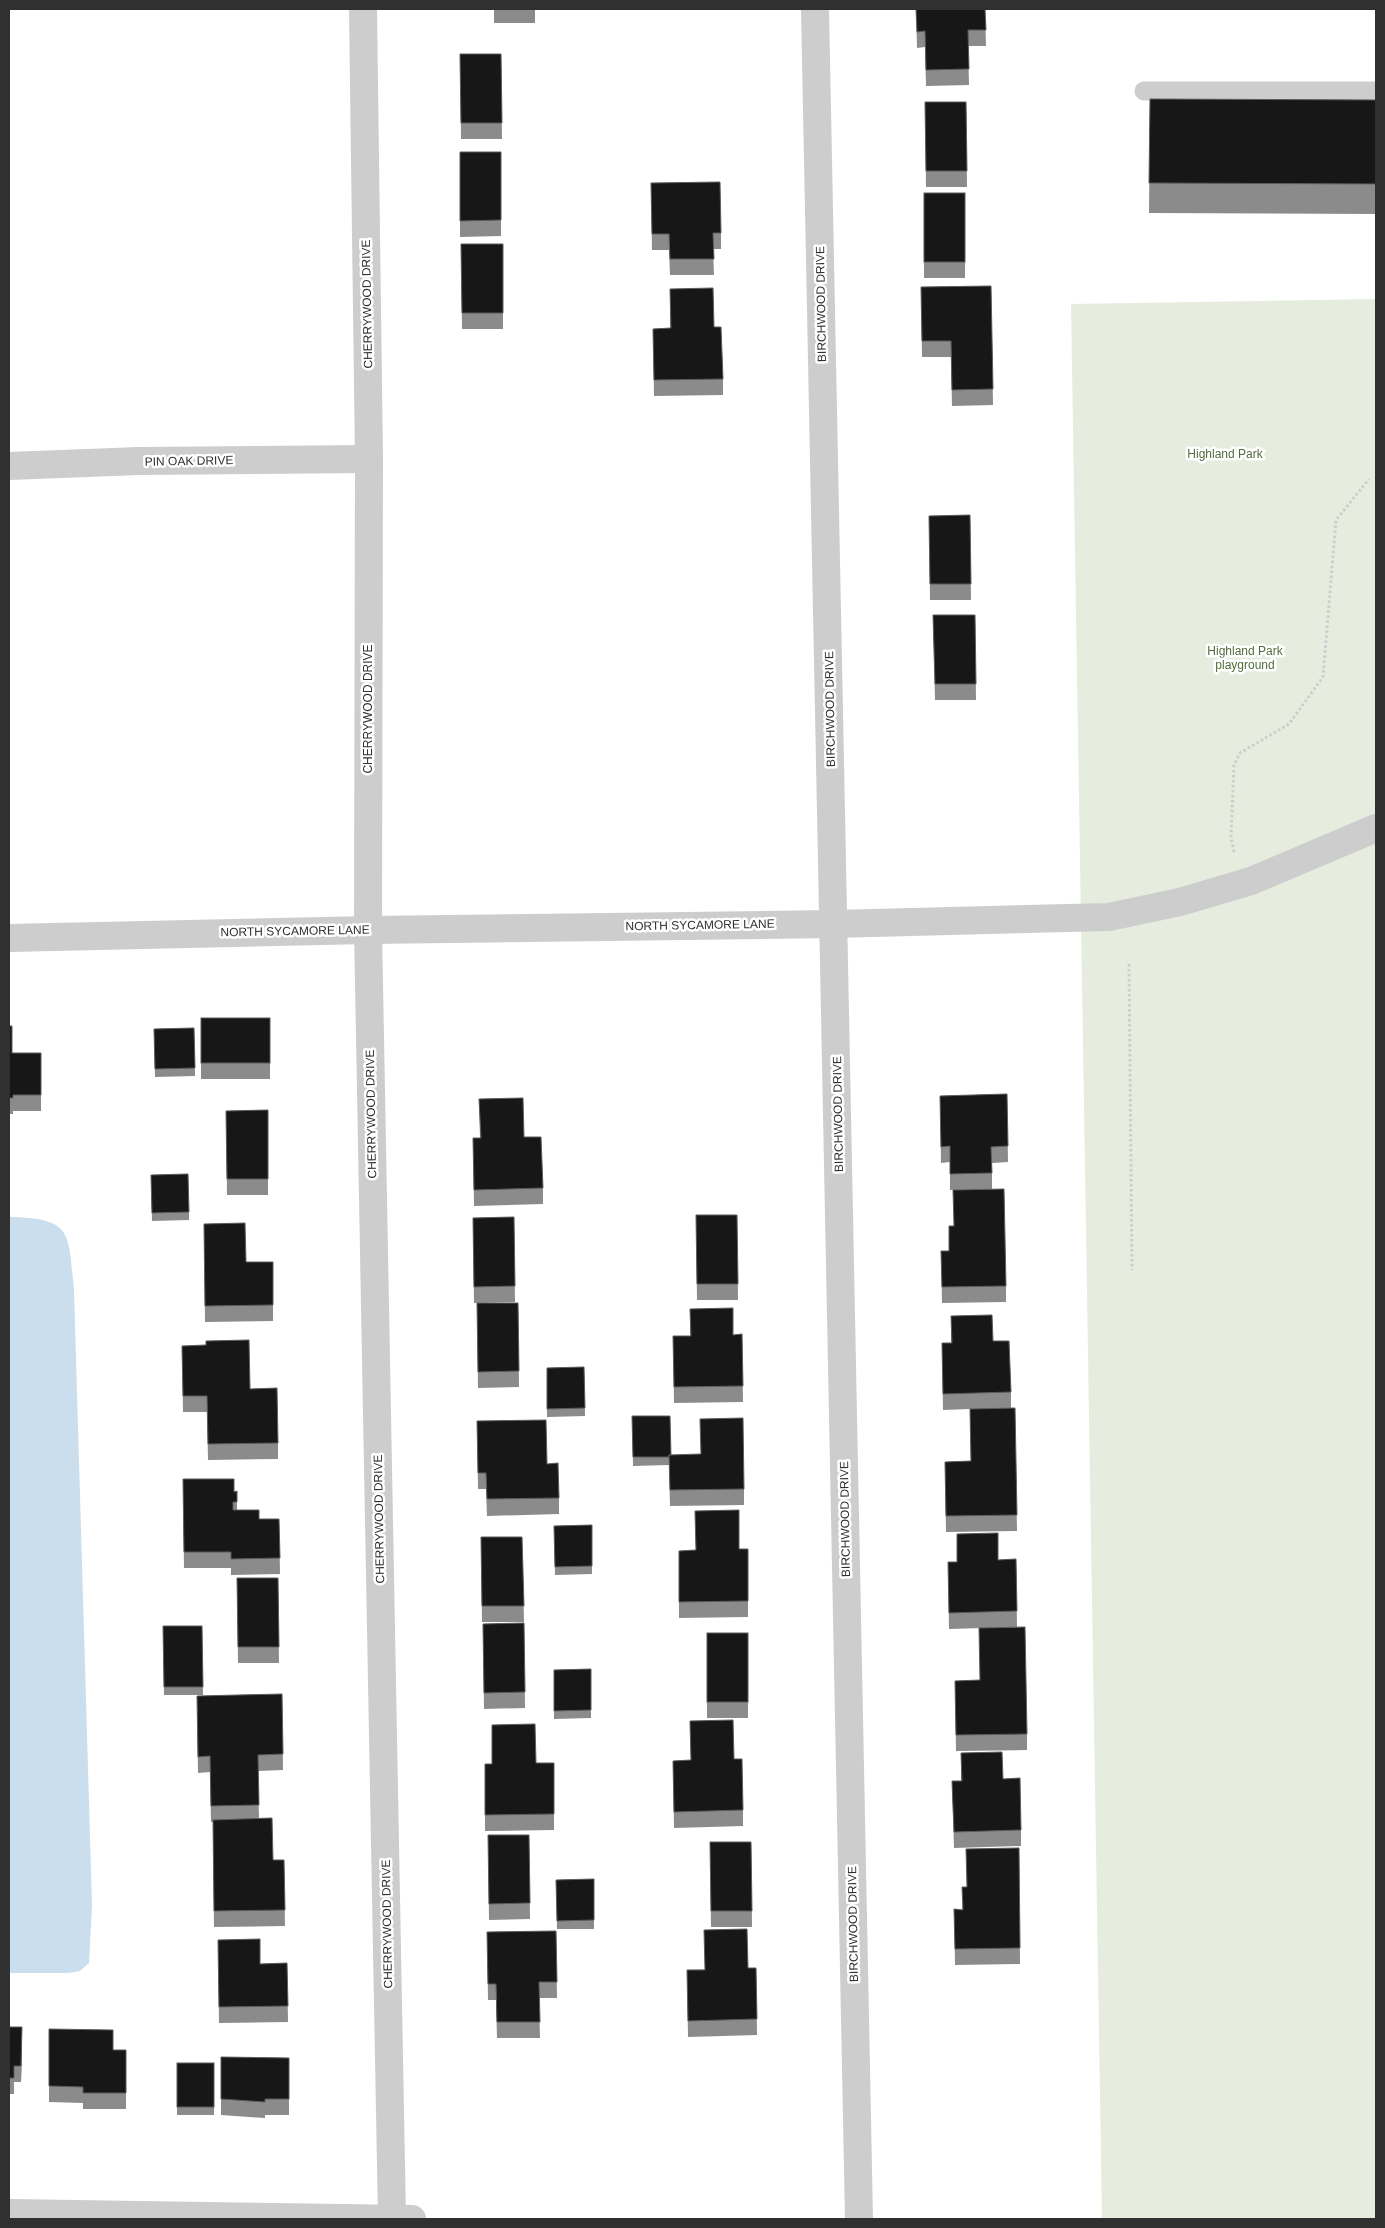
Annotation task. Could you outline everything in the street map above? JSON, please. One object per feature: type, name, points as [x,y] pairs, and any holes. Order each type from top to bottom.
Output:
[{"type":"street","name":"CHERRYWOOD DRIVE","points":[[363,9],[369,459],[368,930],[392,2219]]},
{"type":"street","name":"BIRCHWOOD DRIVE","points":[[815,9],[859,2219]]},
{"type":"street","name":"PIN OAK DRIVE","points":[[9,466],[139,461],[369,459]]},
{"type":"street","name":"NORTH SYCAMORE LANE","points":[[9,938],[368,930],[834,924],[1109,917],[1180,902],[1251,880],[1376,828]]},
{"type":"street","points":[[9,2213],[412,2219]]},
{"type":"lane","points":[[1144,91],[1376,91]]},
{"type":"path","points":[[1234,857],[1231,837],[1234,766],[1240,753],[1289,724],[1323,677],[1336,520],[1369,479]]},
{"type":"path","points":[[1129,964],[1132,1270]]},
{"type":"green space","name":"Highland Park","points":[[1376,299],[1376,2219],[1102,2219],[1071,304]]},
{"type":"water","points":[[9,1217],[46,1221],[64,1232],[68,1242],[74,1290],[92,1905],[89,1963],[80,1971],[68,1973],[9,1973]]},
{"type":"building","points":[[916,9],[985,9],[986,30],[968,30],[969,69],[926,70],[925,31],[917,32]]},
{"type":"building","points":[[460,54],[501,54],[502,123],[461,123]]},
{"type":"building","points":[[1150,99],[1376,100],[1376,184],[1149,183]]},
{"type":"building","points":[[925,102],[966,102],[967,171],[926,171]]},
{"type":"building","points":[[460,152],[501,152],[501,220],[460,221]]},
{"type":"building","points":[[720,182],[721,233],[713,233],[714,259],[670,259],[669,234],[652,234],[651,183]]},
{"type":"building","points":[[924,193],[965,193],[965,262],[924,262]]},
{"type":"building","points":[[461,244],[503,244],[503,313],[462,313]]},
{"type":"building","points":[[991,286],[993,389],[952,390],[951,341],[922,341],[921,287]]},
{"type":"building","points":[[713,288],[714,327],[721,327],[723,379],[654,380],[653,329],[671,328],[670,289]]},
{"type":"building","points":[[970,515],[971,584],[930,584],[929,516]]},
{"type":"building","points":[[933,615],[975,615],[976,684],[935,684]]},
{"type":"building","points":[[201,1018],[270,1018],[270,1063],[201,1063]]},
{"type":"building","points":[[9,1026],[12,1026],[12,1053],[41,1053],[41,1095],[13,1095],[13,1098],[9,1098]]},
{"type":"building","points":[[194,1028],[195,1068],[155,1069],[154,1029]]},
{"type":"building","points":[[1007,1094],[1008,1146],[991,1147],[992,1173],[950,1174],[950,1146],[941,1147],[940,1096]]},
{"type":"building","points":[[523,1098],[524,1137],[541,1137],[543,1188],[474,1190],[473,1138],[481,1138],[479,1099]]},
{"type":"building","points":[[268,1110],[268,1179],[227,1179],[226,1111]]},
{"type":"building","points":[[188,1174],[189,1212],[152,1213],[151,1175]]},
{"type":"building","points":[[1004,1189],[1006,1286],[942,1287],[941,1251],[949,1251],[949,1226],[954,1226],[953,1190]]},
{"type":"building","points":[[696,1215],[737,1215],[738,1284],[697,1284]]},
{"type":"building","points":[[514,1217],[515,1286],[474,1287],[473,1218]]},
{"type":"building","points":[[245,1223],[246,1262],[273,1262],[273,1305],[205,1306],[204,1224]]},
{"type":"building","points":[[477,1303],[518,1303],[519,1371],[478,1372]]},
{"type":"building","points":[[733,1308],[733,1335],[742,1334],[743,1386],[674,1387],[673,1336],[691,1336],[690,1309]]},
{"type":"building","points":[[992,1315],[993,1341],[1009,1341],[1011,1392],[943,1394],[942,1343],[952,1343],[951,1316]]},
{"type":"building","points":[[249,1340],[250,1389],[277,1388],[278,1443],[208,1444],[207,1396],[183,1396],[182,1346],[206,1345],[206,1341]]},
{"type":"building","points":[[584,1367],[585,1408],[547,1409],[547,1368]]},
{"type":"building","points":[[1015,1408],[1017,1515],[946,1516],[945,1462],[971,1461],[970,1409]]},
{"type":"building","points":[[632,1416],[670,1416],[671,1455],[669,1457],[633,1457]]},
{"type":"building","points":[[743,1418],[744,1489],[670,1490],[669,1455],[701,1454],[700,1419]]},
{"type":"building","points":[[546,1420],[547,1464],[558,1463],[559,1498],[487,1499],[486,1473],[478,1473],[477,1421]]},
{"type":"building","points":[[183,1479],[234,1479],[234,1492],[237,1491],[237,1502],[233,1502],[233,1510],[259,1510],[259,1519],[279,1519],[280,1558],[231,1559],[231,1552],[184,1552]]},
{"type":"building","points":[[739,1510],[739,1549],[748,1549],[748,1601],[679,1602],[679,1551],[696,1550],[695,1511]]},
{"type":"building","points":[[592,1525],[592,1566],[555,1567],[554,1526]]},
{"type":"building","points":[[998,1533],[998,1560],[1016,1559],[1017,1611],[949,1613],[948,1562],[957,1562],[957,1534]]},
{"type":"building","points":[[481,1537],[522,1537],[524,1606],[482,1606]]},
{"type":"building","points":[[237,1578],[278,1578],[279,1647],[238,1647]]},
{"type":"building","points":[[524,1623],[525,1692],[484,1693],[483,1624]]},
{"type":"building","points":[[163,1626],[202,1626],[203,1687],[164,1687]]},
{"type":"building","points":[[1025,1627],[1027,1734],[956,1735],[955,1681],[980,1680],[979,1628]]},
{"type":"building","points":[[707,1633],[748,1633],[748,1702],[707,1702]]},
{"type":"building","points":[[591,1669],[591,1710],[554,1711],[554,1670]]},
{"type":"building","points":[[282,1694],[283,1754],[258,1755],[259,1805],[211,1806],[210,1756],[198,1757],[197,1696]]},
{"type":"building","points":[[733,1720],[734,1759],[742,1759],[743,1810],[674,1812],[673,1761],[691,1760],[690,1721]]},
{"type":"building","points":[[535,1724],[536,1763],[554,1763],[554,1814],[485,1815],[485,1764],[492,1764],[492,1725]]},
{"type":"building","points":[[1002,1752],[1003,1779],[1020,1778],[1021,1830],[954,1832],[952,1781],[962,1781],[961,1753]]},
{"type":"building","points":[[272,1818],[273,1860],[284,1860],[285,1910],[214,1911],[213,1820]]},
{"type":"building","points":[[488,1835],[529,1835],[530,1903],[489,1904]]},
{"type":"building","points":[[710,1842],[751,1842],[752,1911],[711,1911]]},
{"type":"building","points":[[1019,1848],[1020,1948],[955,1949],[954,1909],[963,1910],[962,1887],[967,1887],[966,1849]]},
{"type":"building","points":[[594,1879],[594,1920],[557,1921],[556,1880]]},
{"type":"building","points":[[747,1929],[748,1968],[756,1968],[757,2019],[688,2021],[687,1970],[705,1970],[704,1930]]},
{"type":"building","points":[[556,1931],[557,1982],[539,1982],[540,2022],[497,2022],[496,1984],[488,1984],[487,1932]]},
{"type":"building","points":[[260,1939],[260,1964],[287,1963],[288,2006],[219,2007],[218,1940]]},
{"type":"building","points":[[9,2027],[22,2027],[21,2066],[14,2066],[14,2078],[9,2078]]},
{"type":"building","points":[[49,2029],[113,2030],[113,2050],[126,2050],[126,2093],[83,2093],[83,2087],[49,2086]]},
{"type":"building","points":[[221,2057],[289,2058],[289,2099],[265,2099],[265,2102],[221,2099]]},
{"type":"building","points":[[177,2063],[214,2063],[214,2107],[177,2107]]},
{"type":"park label","name":"Highland Park playground","points":[[1245,658]]}]
